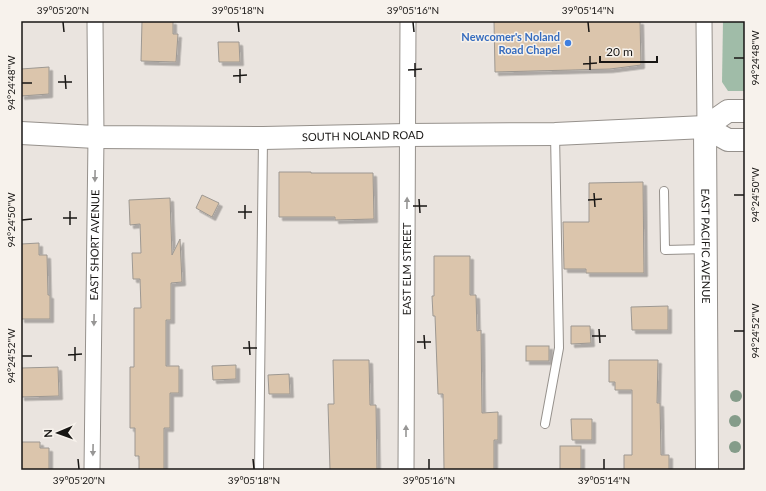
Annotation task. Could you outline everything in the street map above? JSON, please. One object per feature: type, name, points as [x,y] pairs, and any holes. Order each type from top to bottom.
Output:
[{"type":"main road","points":[[745,111],[728,111],[705,127],[728,140],[745,140]]},
{"type":"main road","name":"SOUTH NOLAND ROAD","points":[[21,133],[96,137],[263,138],[555,134],[705,127]]},
{"type":"main road","name":"EAST PACIFIC AVENUE","points":[[705,127],[707,470]]},
{"type":"street","name":"EAST SHORT AVENUE","points":[[92,470],[96,137],[95,21]]},
{"type":"street","name":"EAST ELM STREET","points":[[406,470],[408,21]]},
{"type":"street","name":"EAST PACIFIC AVENUE","points":[[704,21],[705,127]]},
{"type":"lane","points":[[545,424],[558,348],[555,134]]},
{"type":"lane","points":[[259,470],[263,138]]},
{"type":"lane","points":[[664,191],[665,250],[706,249]]},
{"type":"green space","points":[[723,21],[745,21],[745,91],[728,91],[722,82]]},
{"type":"building","points":[[142,21],[173,21],[173,34],[178,34],[176,62],[141,61]]},
{"type":"building","name":"Newcomer's Noland Road Chapel","points":[[494,21],[640,21],[641,65],[610,69],[495,72]]},
{"type":"building","points":[[218,42],[239,42],[240,62],[219,62]]},
{"type":"building","points":[[49,67],[49,94],[21,96],[21,69]]},
{"type":"building","points":[[279,172],[373,173],[374,219],[335,220],[335,217],[279,217]]},
{"type":"building","points":[[643,182],[644,273],[586,273],[586,269],[564,269],[563,222],[589,222],[589,183]]},
{"type":"building","points":[[202,195],[219,203],[212,217],[196,208]]},
{"type":"building","points":[[170,198],[172,255],[180,239],[182,282],[171,283],[171,320],[166,320],[166,366],[179,366],[179,393],[170,393],[170,428],[164,428],[164,470],[139,470],[139,456],[135,456],[135,428],[130,428],[130,367],[134,367],[134,308],[141,308],[140,279],[133,279],[132,253],[141,253],[140,224],[130,225],[129,200]]},
{"type":"building","points":[[39,243],[39,255],[47,255],[50,319],[21,319],[21,244]]},
{"type":"building","points":[[434,256],[470,256],[470,295],[476,295],[477,331],[481,330],[482,413],[498,412],[498,440],[494,440],[494,470],[444,470],[443,394],[438,394],[435,316],[433,316],[432,296],[434,296]]},
{"type":"building","points":[[668,306],[668,330],[632,330],[631,307]]},
{"type":"building","points":[[571,326],[590,326],[591,343],[571,344]]},
{"type":"building","points":[[526,346],[549,346],[549,361],[526,361]]},
{"type":"building","points":[[333,360],[369,360],[370,405],[376,405],[377,470],[330,470],[328,404],[334,404]]},
{"type":"building","points":[[609,360],[658,360],[657,403],[660,403],[661,455],[669,455],[669,470],[624,470],[624,455],[632,455],[632,390],[615,390],[615,382],[609,382]]},
{"type":"building","points":[[236,365],[236,379],[213,380],[212,366]]},
{"type":"building","points":[[58,367],[59,396],[21,397],[21,368]]},
{"type":"building","points":[[289,374],[290,394],[269,394],[268,375]]},
{"type":"building","points":[[571,419],[592,419],[592,440],[572,440]]},
{"type":"building","points":[[21,442],[40,442],[40,448],[49,448],[49,470],[21,470]]},
{"type":"building","points":[[560,446],[581,446],[581,469],[560,469]]},
{"type":"place","name":"Newcomer's Noland Road Chapel","points":[[568,43]]}]
